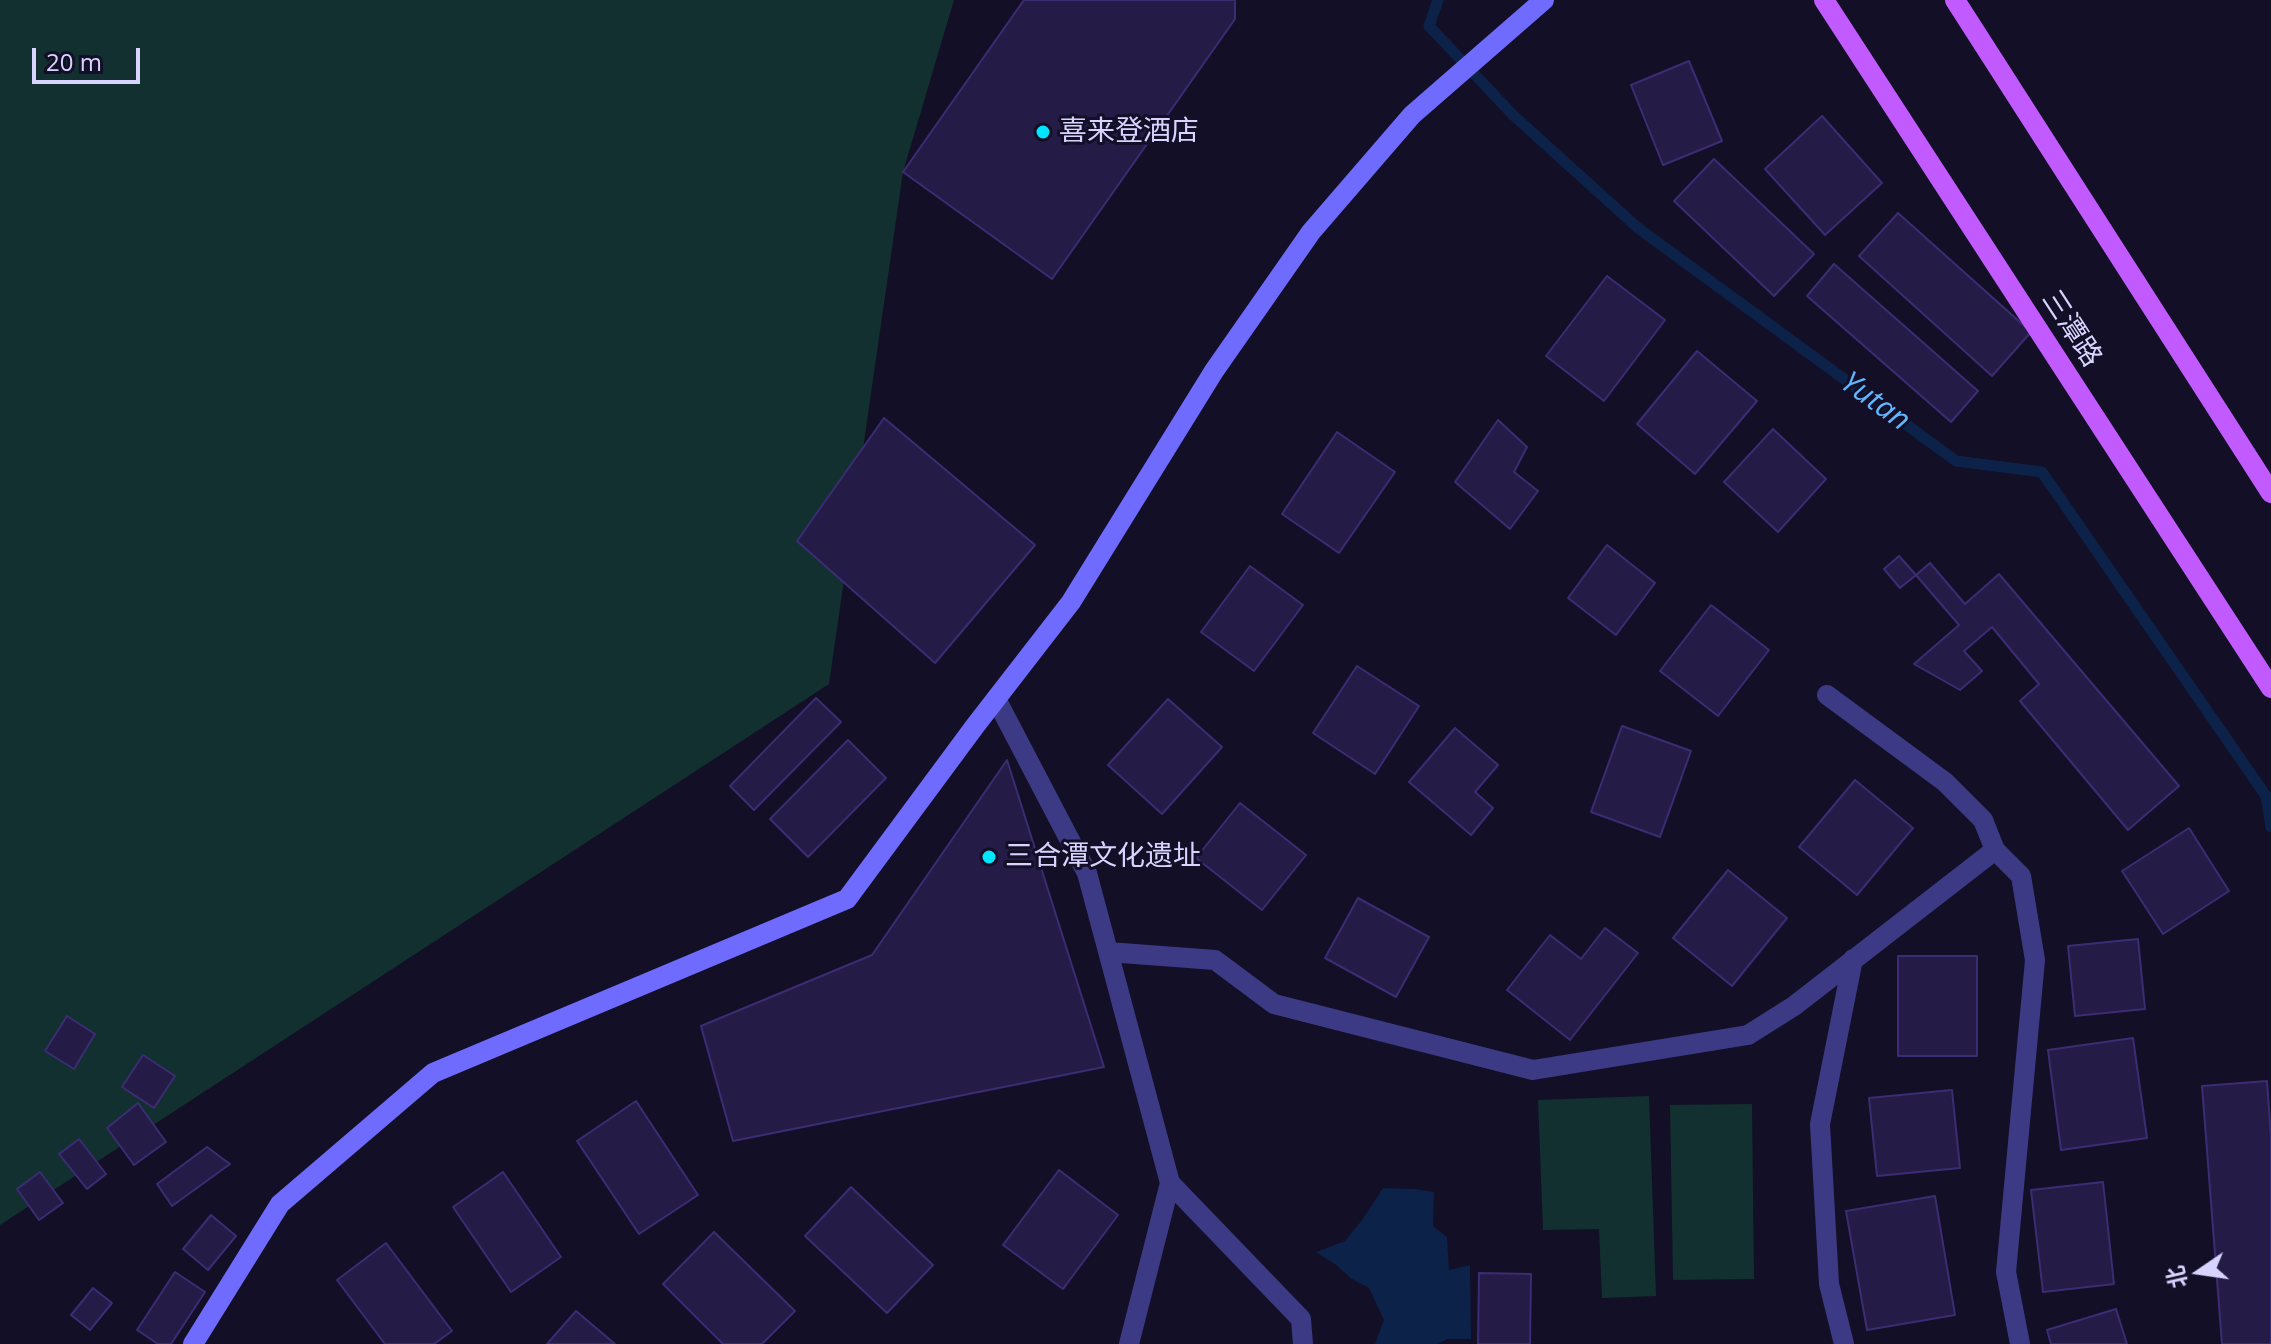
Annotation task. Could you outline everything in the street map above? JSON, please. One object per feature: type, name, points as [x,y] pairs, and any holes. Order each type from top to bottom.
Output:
[{"type":"main road","name":"三潭路","points":[[1824,0],[2271,688]]},
{"type":"main road","points":[[1955,0],[2271,493]]},
{"type":"street","points":[[193,1344],[280,1204],[433,1073],[847,899],[1071,602],[1214,371],[1311,232],[1412,115],[1544,0]]},
{"type":"street","points":[[1827,695],[1945,782],[1983,820],[1995,850],[2021,876],[2035,960],[2006,1272],[2020,1344]]},
{"type":"street","points":[[996,699],[1087,873],[1170,1183],[1301,1319],[1303,1344]]},
{"type":"street","points":[[1108,952],[1215,960],[1274,1004],[1533,1070],[1748,1035],[1794,1006],[1995,850]]},
{"type":"street","points":[[1844,1344],[1829,1284],[1820,1124],[1853,959]]},
{"type":"street","points":[[1129,1344],[1170,1183]]},
{"type":"green space","points":[[0,0],[954,0],[903,172],[829,684],[0,1225]]},
{"type":"green space","points":[[1649,1096],[1656,1296],[1602,1298],[1599,1229],[1543,1230],[1538,1100]]},
{"type":"green space","points":[[1752,1104],[1754,1279],[1673,1280],[1670,1105]]},
{"type":"water","points":[[1383,1188],[1434,1192],[1433,1226],[1447,1237],[1449,1270],[1470,1265],[1471,1339],[1447,1339],[1438,1344],[1375,1344],[1384,1320],[1369,1288],[1316,1252],[1345,1241]]},
{"type":"building","name":"喜来登酒店","points":[[1024,0],[1235,0],[1235,19],[1052,279],[903,172]]},
{"type":"building","points":[[1689,61],[1722,141],[1663,165],[1631,85]]},
{"type":"building","points":[[1822,116],[1882,183],[1825,235],[1765,169]]},
{"type":"building","points":[[1714,159],[1814,254],[1774,296],[1674,201]]},
{"type":"building","points":[[1898,213],[2031,332],[1992,376],[1859,256]]},
{"type":"building","points":[[1834,264],[1978,391],[1951,422],[1807,296]]},
{"type":"building","points":[[1607,276],[1665,320],[1604,401],[1546,356]]},
{"type":"building","points":[[1697,351],[1757,401],[1695,474],[1637,424]]},
{"type":"building","points":[[884,418],[1035,545],[935,663],[797,541]]},
{"type":"building","points":[[1498,420],[1527,447],[1514,472],[1538,491],[1510,529],[1455,482]]},
{"type":"building","points":[[1773,429],[1826,479],[1778,532],[1724,482]]},
{"type":"building","points":[[1337,432],[1395,472],[1339,553],[1282,514]]},
{"type":"building","points":[[1607,545],[1655,583],[1616,635],[1568,598]]},
{"type":"building","points":[[1899,556],[1916,575],[1900,588],[1884,569]]},
{"type":"building","points":[[1930,563],[1965,604],[1999,574],[2179,786],[2128,830],[2020,701],[2039,684],[1992,627],[1964,651],[1982,671],[1960,690],[1914,664],[1959,625],[1916,575]]},
{"type":"building","points":[[1250,566],[1303,605],[1254,671],[1201,632]]},
{"type":"building","points":[[1711,605],[1769,650],[1718,716],[1660,671]]},
{"type":"building","points":[[1357,666],[1419,706],[1375,774],[1313,733]]},
{"type":"building","points":[[816,698],[841,722],[754,810],[730,786]]},
{"type":"building","points":[[1168,699],[1222,747],[1162,814],[1108,765]]},
{"type":"building","points":[[1622,726],[1691,751],[1660,837],[1591,812]]},
{"type":"building","points":[[1455,728],[1498,765],[1475,792],[1493,808],[1471,835],[1409,782]]},
{"type":"building","points":[[848,740],[886,778],[808,857],[770,819]]},
{"type":"building","name":"三合潭文化遗址","points":[[1007,760],[1104,1067],[733,1141],[701,1026],[872,955]]},
{"type":"building","points":[[1855,780],[1913,828],[1857,895],[1799,847]]},
{"type":"building","points":[[1240,803],[1306,855],[1262,910],[1196,858]]},
{"type":"building","points":[[2189,828],[2229,891],[2163,934],[2122,871]]},
{"type":"building","points":[[1728,870],[1787,918],[1732,986],[1673,938]]},
{"type":"building","points":[[1358,898],[1429,937],[1396,997],[1325,958]]},
{"type":"building","points":[[1605,928],[1638,953],[1570,1040],[1507,990],[1550,935],[1581,959]]},
{"type":"building","points":[[2138,939],[2145,1009],[2075,1016],[2068,946]]},
{"type":"building","points":[[1898,956],[1977,956],[1977,1056],[1898,1056]]},
{"type":"building","points":[[67,1016],[95,1034],[74,1069],[45,1051]]},
{"type":"building","points":[[2133,1038],[2147,1138],[2061,1150],[2048,1050]]},
{"type":"building","points":[[143,1055],[175,1076],[154,1108],[122,1087]]},
{"type":"building","points":[[2267,1081],[2271,1137],[2271,1344],[2222,1344],[2202,1086]]},
{"type":"building","points":[[1952,1090],[1960,1168],[1877,1176],[1869,1098]]},
{"type":"building","points":[[636,1101],[698,1195],[639,1234],[577,1141]]},
{"type":"building","points":[[138,1103],[166,1142],[134,1165],[107,1128]]},
{"type":"building","points":[[79,1139],[106,1174],[87,1189],[59,1154]]},
{"type":"building","points":[[207,1147],[230,1164],[172,1206],[157,1184]]},
{"type":"building","points":[[1059,1170],[1118,1215],[1063,1289],[1003,1245]]},
{"type":"building","points":[[40,1172],[63,1203],[39,1220],[17,1189]]},
{"type":"building","points":[[503,1172],[561,1257],[511,1292],[453,1207]]},
{"type":"building","points":[[2103,1182],[2114,1284],[2043,1292],[2031,1190]]},
{"type":"building","points":[[851,1187],[933,1265],[887,1313],[805,1236]]},
{"type":"building","points":[[1935,1196],[1955,1315],[1867,1330],[1846,1211]]},
{"type":"building","points":[[211,1215],[236,1236],[208,1270],[183,1249]]},
{"type":"building","points":[[714,1232],[795,1311],[762,1344],[723,1344],[663,1284]]},
{"type":"building","points":[[386,1243],[452,1331],[434,1344],[385,1344],[337,1280]]},
{"type":"building","points":[[175,1272],[205,1292],[171,1344],[158,1344],[137,1330]]},
{"type":"building","points":[[1479,1273],[1531,1274],[1530,1344],[1478,1344]]},
{"type":"building","points":[[93,1288],[112,1303],[90,1330],[71,1315]]},
{"type":"building","points":[[2116,1309],[2127,1344],[2051,1344],[2047,1330]]},
{"type":"building","points":[[576,1311],[615,1344],[547,1344]]},
{"type":"waterway","name":"Yutan","points":[[1438,0],[1429,26],[1513,115],[1638,228],[1956,461],[2042,472],[2266,796],[2271,827]]},
{"type":"place","name":"喜来登酒店","points":[[1043,132]]},
{"type":"place","name":"三合潭文化遗址","points":[[989,857]]}]
